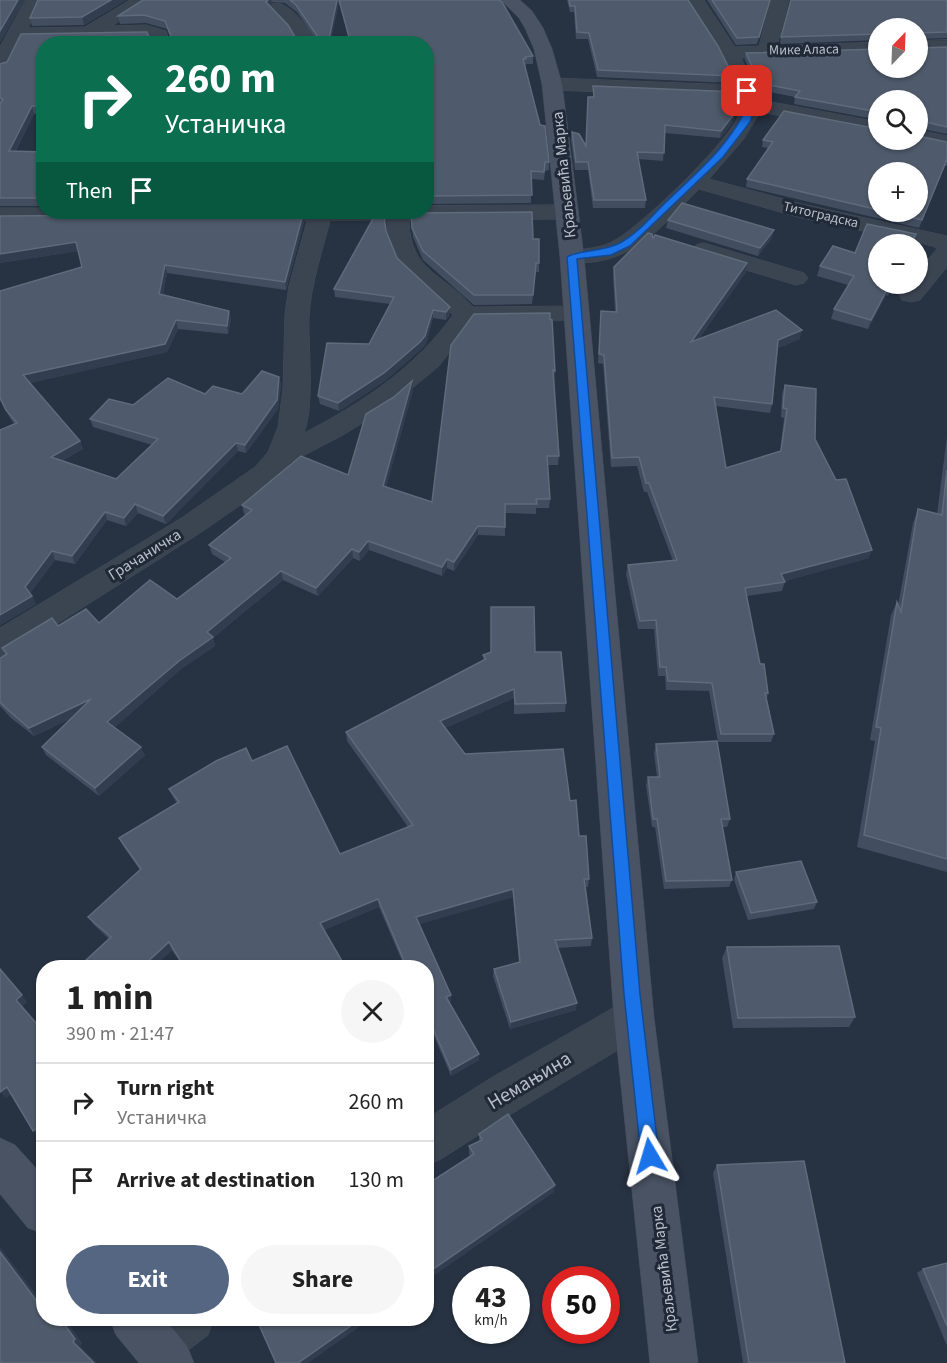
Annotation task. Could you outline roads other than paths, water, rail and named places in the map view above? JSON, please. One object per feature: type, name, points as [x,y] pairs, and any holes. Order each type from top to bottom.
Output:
[{"type":"main road","name":"Краљевића Марка","points":[[514,1],[534,28],[543,49],[552,84],[568,213],[634,1018],[674,1363]]},
{"type":"main road","points":[[0,1160],[36,1203]]},
{"type":"street","points":[[88,33],[142,0]]},
{"type":"street","points":[[662,237],[694,181],[720,155],[745,122],[750,97],[729,53],[695,0]]},
{"type":"street","points":[[767,50],[780,0]]},
{"type":"street","points":[[0,65],[18,34],[31,4]]},
{"type":"street","points":[[278,8],[303,36]]},
{"type":"street","points":[[18,34],[146,31],[159,36]]},
{"type":"street","points":[[928,47],[947,46]]},
{"type":"street","name":"Мике Аласа","points":[[729,53],[868,48]]},
{"type":"street","points":[[552,84],[750,97],[868,126]]},
{"type":"street","points":[[928,138],[947,142]]},
{"type":"street","name":"Титоградска","points":[[694,181],[798,210],[925,237],[947,246]]},
{"type":"street","points":[[434,214],[568,213]]},
{"type":"street","points":[[0,215],[36,214]]},
{"type":"street","name":"Грачаничка","points":[[0,644],[190,525],[265,474],[281,455],[292,428],[296,389],[297,314],[301,286],[319,219]]},
{"type":"street","points":[[398,219],[398,239],[402,254],[413,267],[466,314],[575,312]]},
{"type":"street","points":[[572,257],[608,253],[626,244],[662,237],[796,278]]},
{"type":"street","points":[[911,295],[947,252]]},
{"type":"street","name":"Грачаничка","points":[[281,455],[337,427],[401,386],[450,336],[466,314]]},
{"type":"street","name":"Немањина","points":[[434,1139],[634,1018]]}]
